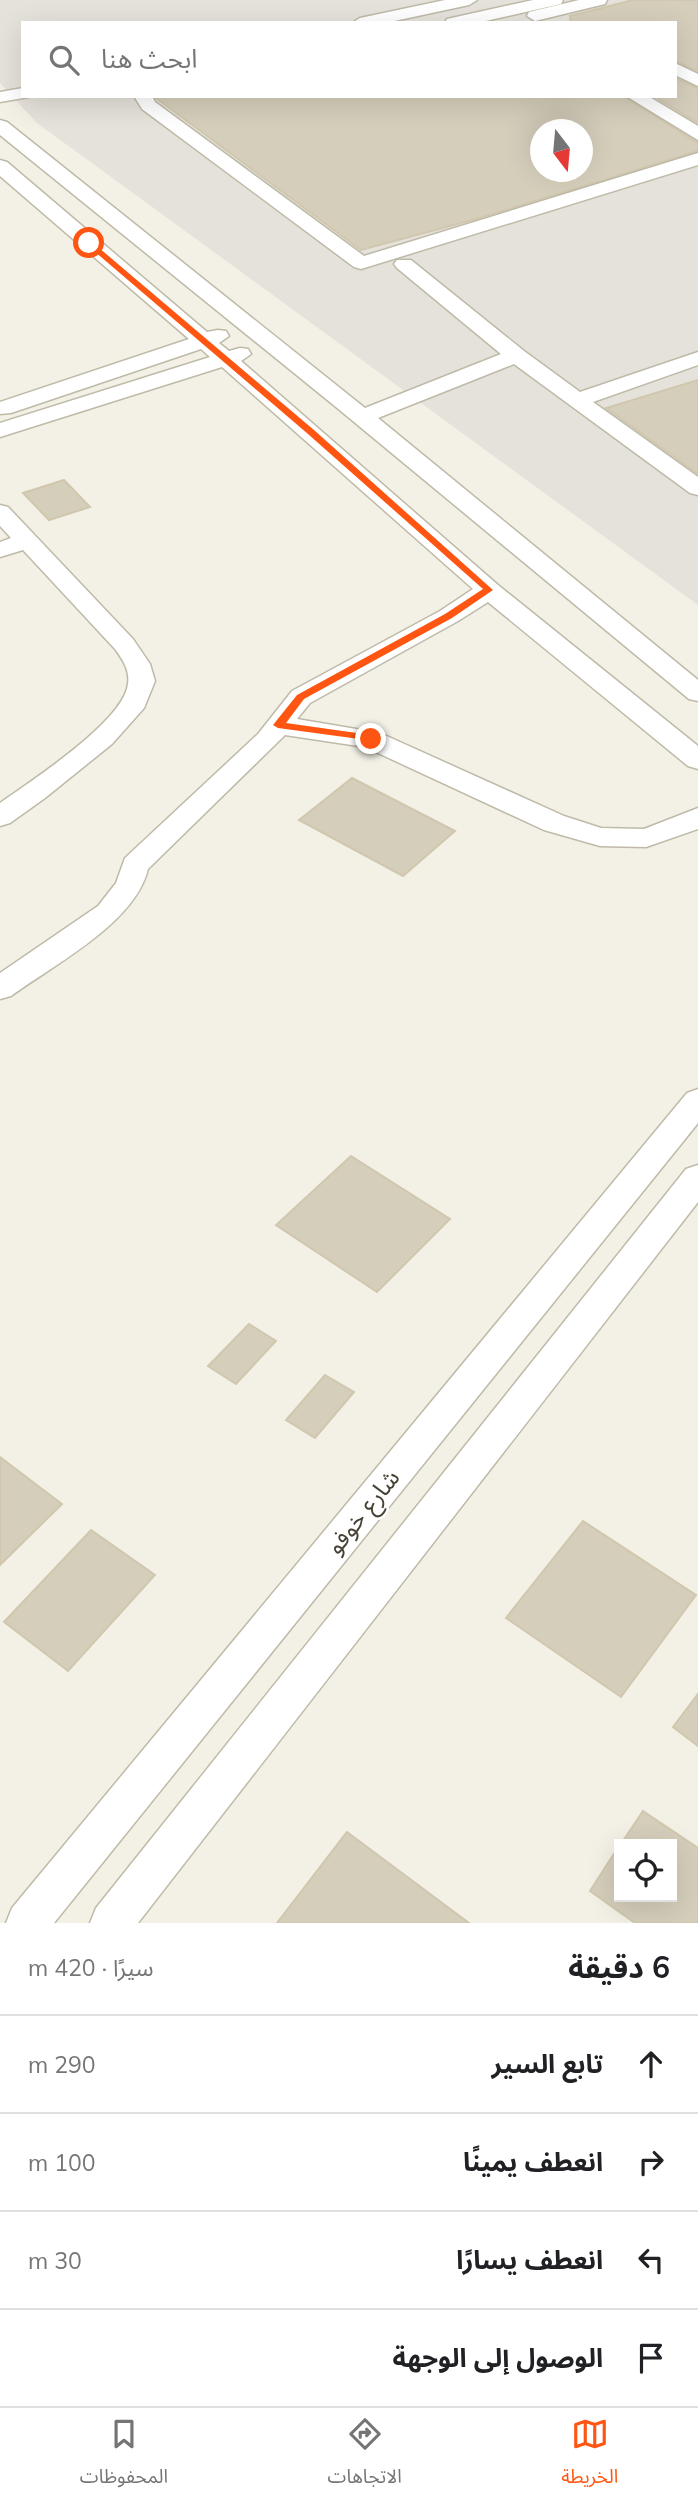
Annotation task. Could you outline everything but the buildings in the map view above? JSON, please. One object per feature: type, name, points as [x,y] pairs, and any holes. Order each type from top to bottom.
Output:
[{"type":"street","points":[[370,21],[470,0]]},
{"type":"street","points":[[464,21],[599,0]]},
{"type":"street","points":[[518,21],[562,4],[588,18]]},
{"type":"street","points":[[677,69],[698,81]]},
{"type":"street","points":[[0,97],[21,93]]},
{"type":"street","points":[[144,98],[148,105],[361,263],[698,159]]},
{"type":"street","points":[[638,98],[698,134]]},
{"type":"street","points":[[0,126],[353,410],[698,693]]},
{"type":"street","points":[[0,166],[311,432],[489,590],[698,760]]},
{"type":"street","points":[[508,232],[698,175]]},
{"type":"street","points":[[89,243],[130,231]]},
{"type":"street","points":[[404,264],[516,356],[698,488]]},
{"type":"street","points":[[0,409],[249,327]]},
{"type":"street","points":[[0,430],[271,345]]},
{"type":"street","points":[[311,432],[321,408],[331,403],[353,410],[516,356]]},
{"type":"street","points":[[577,400],[698,358]]},
{"type":"street","points":[[268,396],[287,395],[302,388],[307,384],[308,374]]},
{"type":"street","points":[[0,512],[124,643],[140,664],[141,688],[131,710],[110,732],[0,817]]},
{"type":"street","points":[[0,550],[27,541]]},
{"type":"street","points":[[0,988],[108,913],[130,885],[135,865],[267,740],[301,697],[449,616],[489,590]]},
{"type":"street","points":[[278,725],[371,739],[554,823],[600,837],[646,838],[679,827],[698,817]]},
{"type":"street","name":"شارع خوفو","points":[[27,1923],[698,1101]]},
{"type":"street","points":[[111,1923],[698,1178]]},
{"type":"shaded area","points":[[0,0],[698,0],[698,605],[37,123],[0,83]]},
{"type":"route","points":[[89,243],[311,432],[489,590],[449,616],[301,697],[278,725],[371,739]]}]
